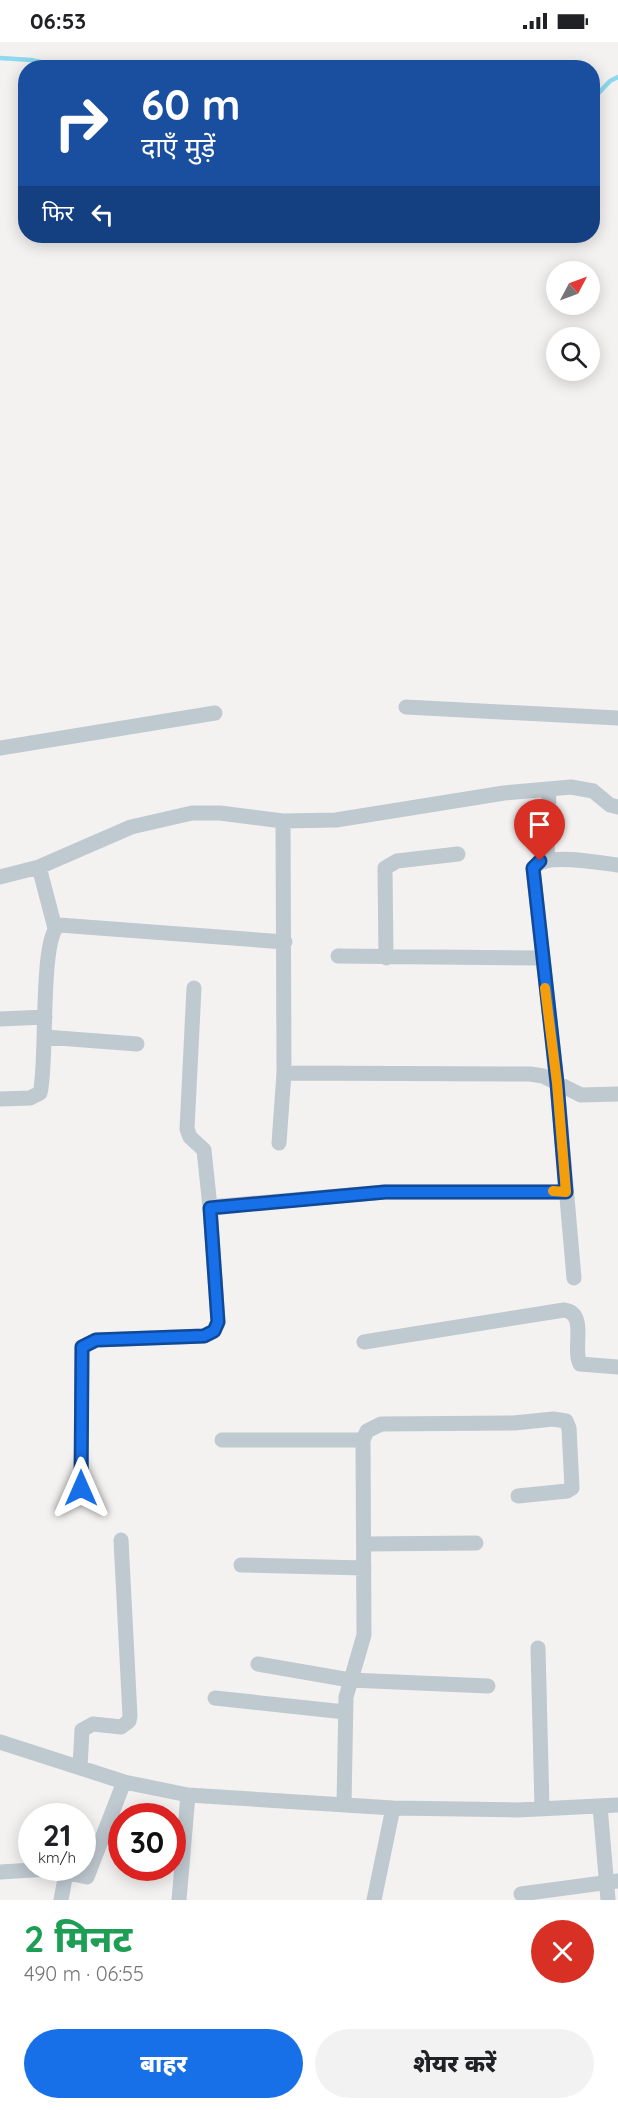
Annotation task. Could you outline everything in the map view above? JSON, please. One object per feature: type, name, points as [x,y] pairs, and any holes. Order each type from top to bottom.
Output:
[{"type":"street","points":[[406,707],[618,718]]},
{"type":"street","points":[[0,748],[215,713]]},
{"type":"street","points":[[0,877],[39,867],[131,827],[192,813],[220,813],[283,821],[336,820],[504,793],[571,787],[588,789],[610,805],[618,807]]},
{"type":"street","points":[[547,858],[549,789]]},
{"type":"street","points":[[279,1143],[284,1073],[283,821]]},
{"type":"street","points":[[386,958],[385,868],[397,861],[458,854]]},
{"type":"street","points":[[574,1278],[557,1083],[541,958],[533,868],[547,858],[618,865]]},
{"type":"street","points":[[0,1098],[30,1098],[39,1094],[45,1037],[46,981],[55,928],[39,867]]},
{"type":"street","points":[[55,928],[64,924],[285,942]]},
{"type":"street","points":[[338,956],[541,958]]},
{"type":"street","points":[[81,1488],[82,1347],[96,1340],[204,1336],[214,1331],[218,1322],[204,1150],[190,1137],[187,1129],[194,988]]},
{"type":"street","points":[[0,1018],[45,1017]]},
{"type":"street","points":[[45,1037],[137,1044]]},
{"type":"street","points":[[284,1073],[530,1074],[557,1083],[581,1095],[618,1094]]},
{"type":"street","points":[[210,1208],[385,1192],[566,1192]]},
{"type":"street","points":[[364,1342],[564,1310],[572,1312],[577,1318],[580,1364],[618,1367]]},
{"type":"street","points":[[344,1805],[345,1712],[350,1680],[364,1635],[363,1440],[367,1431],[381,1424],[514,1423],[553,1419],[566,1421],[569,1428],[572,1488],[567,1491],[518,1496]]},
{"type":"street","points":[[222,1440],[363,1440]]},
{"type":"street","points":[[80,1767],[82,1730],[93,1724],[121,1727],[129,1721],[130,1716],[121,1540]]},
{"type":"street","points":[[364,1544],[476,1543]]},
{"type":"street","points":[[242,1565],[364,1568]]},
{"type":"street","points":[[538,1648],[542,1808]]},
{"type":"street","points":[[258,1664],[350,1680],[488,1686]]},
{"type":"street","points":[[215,1698],[345,1712]]},
{"type":"street","points":[[0,1742],[124,1782],[188,1795],[393,1808],[518,1810],[618,1805]]},
{"type":"street","points":[[96,1859],[124,1782]]},
{"type":"street","points":[[179,1900],[188,1795]]},
{"type":"street","points":[[600,1806],[612,1881],[608,1900]]},
{"type":"street","points":[[374,1900],[393,1808]]},
{"type":"street","points":[[0,1872],[18,1870]]},
{"type":"street","points":[[61,1900],[65,1881]]},
{"type":"street","points":[[520,1894],[612,1881]]},
{"type":"waterway","points":[[0,58],[31,60]]},
{"type":"waterway","points":[[600,92],[610,81],[618,77]]},
{"type":"slow traffic","points":[[545,988],[557,1083],[566,1192],[553,1191]]},
{"type":"route","points":[[81,1488],[82,1347],[96,1340],[204,1336],[214,1331],[218,1322],[210,1208],[385,1192],[566,1192],[557,1083],[541,958],[533,868],[540,861]]}]
